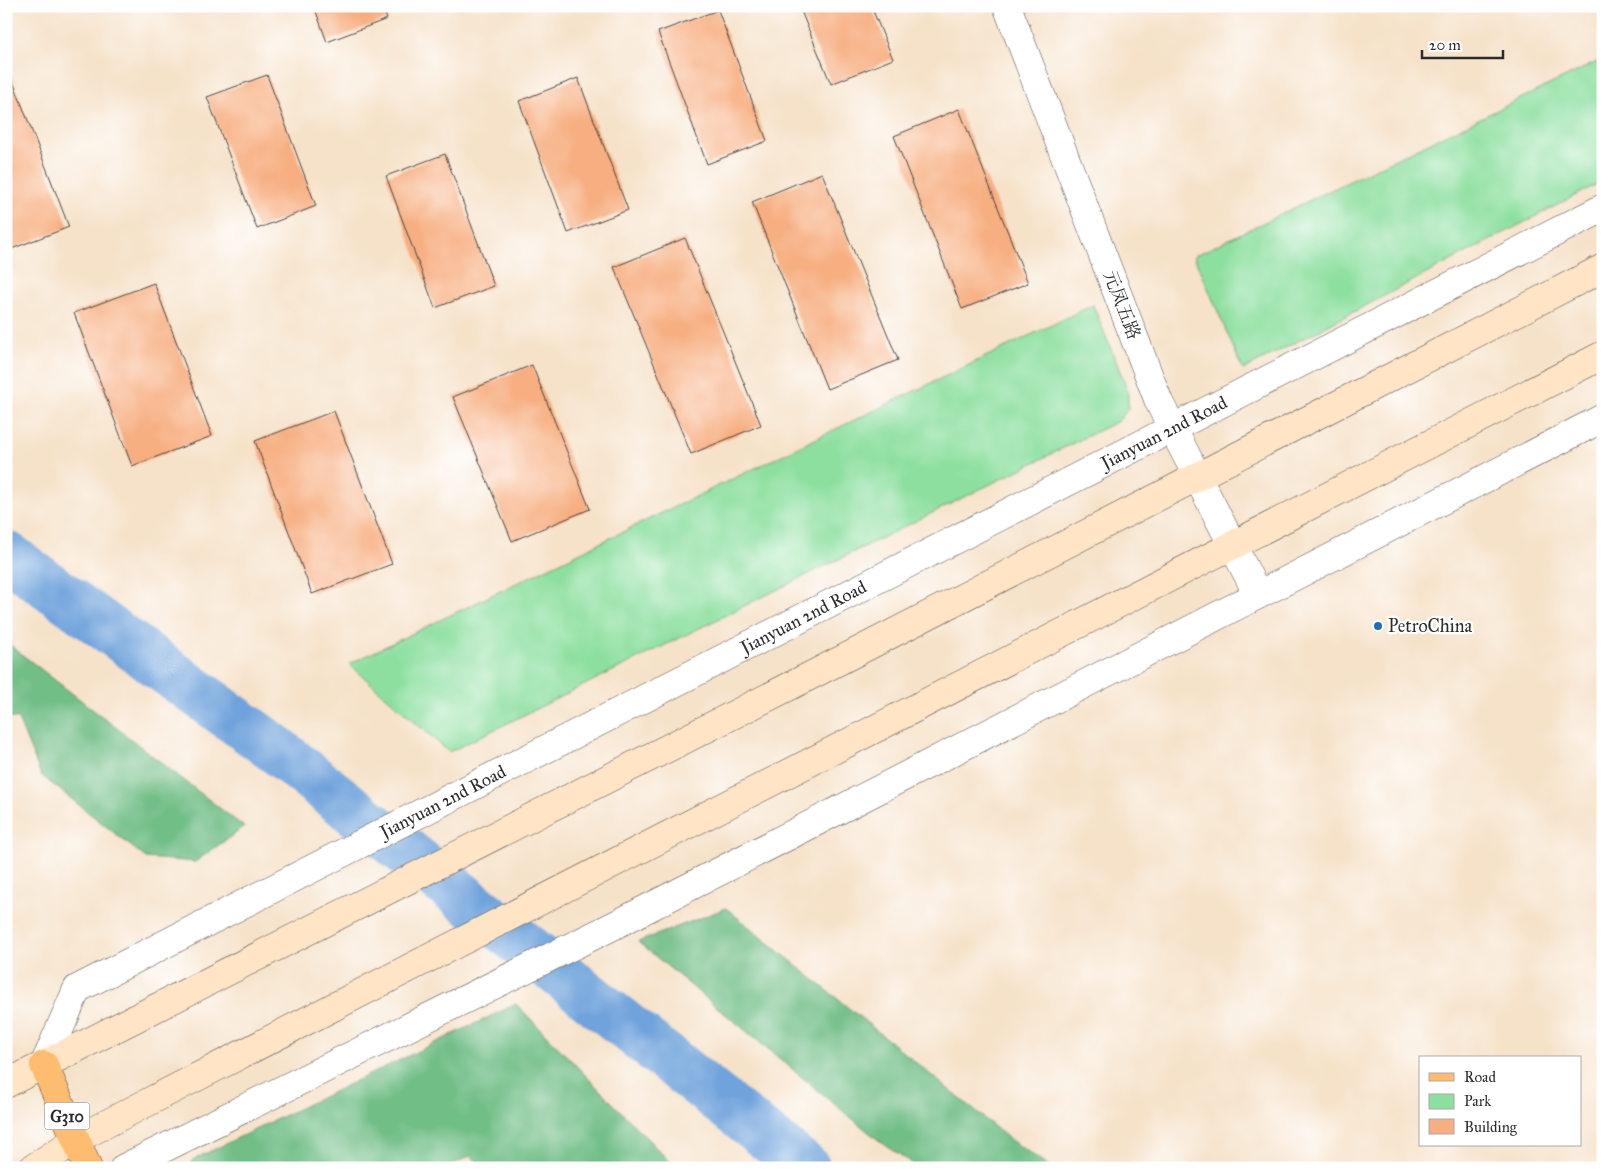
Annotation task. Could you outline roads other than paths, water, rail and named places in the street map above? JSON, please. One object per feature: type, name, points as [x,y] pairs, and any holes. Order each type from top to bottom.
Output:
[{"type":"main road","points":[[6,1084],[1198,477],[1603,268]]},
{"type":"main road","points":[[33,1168],[76,1138],[1603,355]]},
{"type":"main road","name":"G310","points":[[44,1065],[88,1168]]},
{"type":"street","name":"元凤五路","points":[[1007,6],[1159,402],[1258,595]]},
{"type":"street","name":"Jianyuan 2nd Road","points":[[44,1065],[77,989],[1603,208]]},
{"type":"street","points":[[124,1168],[448,1006],[612,927],[1603,418]]},
{"type":"waterway","points":[[6,555],[278,751],[806,1168]]},
{"type":"place","name":"PetroChina","points":[[1378,626]]}]
